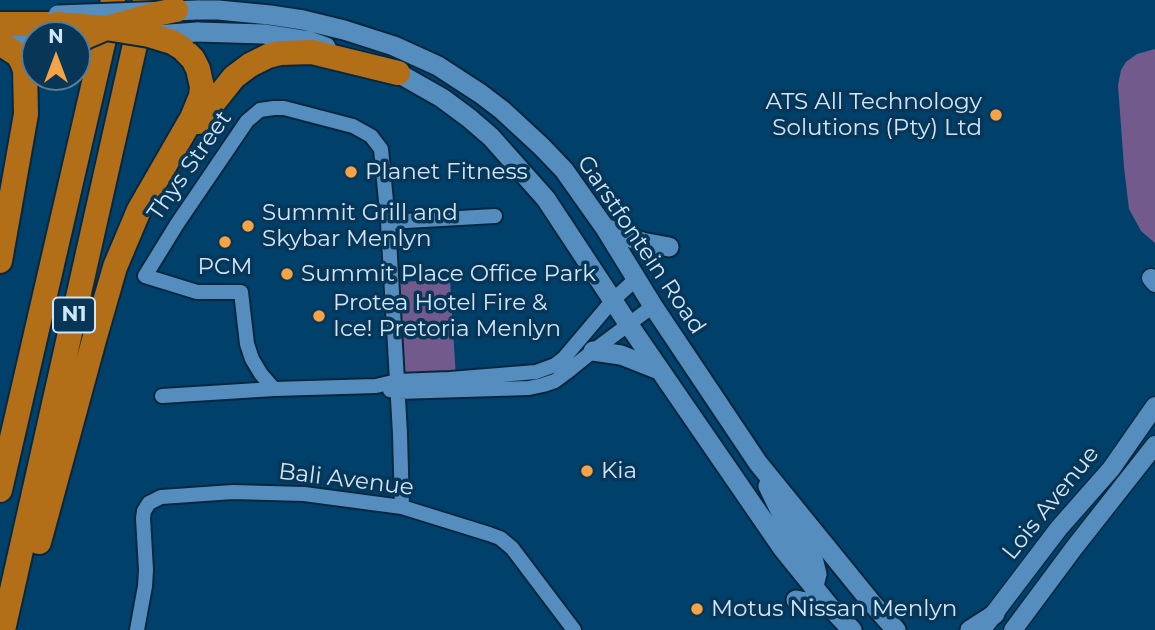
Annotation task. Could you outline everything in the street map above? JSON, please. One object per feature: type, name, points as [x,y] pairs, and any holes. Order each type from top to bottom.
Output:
[{"type":"highway","name":"N1","points":[[0,490],[113,0]]},
{"type":"highway","name":"N1","points":[[3,630],[145,0]]},
{"type":"highway","points":[[91,28],[187,10]]},
{"type":"highway","points":[[0,24],[21,26]]},
{"type":"highway","points":[[16,630],[115,267],[139,209],[192,118],[201,96],[202,87],[189,40],[172,42],[149,35],[91,32]]},
{"type":"highway","points":[[0,43],[18,55],[25,70],[26,114],[0,261]]},
{"type":"highway","points":[[157,179],[234,77],[268,56],[287,52],[312,52],[398,73]]},
{"type":"highway","points":[[26,114],[37,91]]},
{"type":"main road","name":"Garstfontein Road","points":[[91,28],[187,10],[270,15],[303,20],[394,46],[438,66],[491,102],[564,170],[605,228],[653,306],[758,463],[896,630]]},
{"type":"main road","name":"Garstfontein Road","points":[[0,19],[21,22]]},
{"type":"main road","points":[[189,40],[264,34],[309,41],[398,73],[442,98],[492,137],[546,199],[783,549],[852,630]]},
{"type":"main road","points":[[0,43],[21,41]]},
{"type":"main road","points":[[605,228],[642,243],[668,247]]},
{"type":"main road","points":[[593,351],[625,356],[660,370]]},
{"type":"main road","points":[[758,463],[779,511],[814,562],[817,574],[814,586]]},
{"type":"main road","points":[[796,600],[830,607]]},
{"type":"main road","points":[[871,602],[913,630]]},
{"type":"main road","points":[[970,630],[995,614]]},
{"type":"street","name":"Thys Street","points":[[274,389],[252,359],[247,344],[241,292],[197,292],[145,276],[247,121],[267,108],[284,108],[353,126],[371,136],[381,149],[388,222],[402,507]]},
{"type":"street","points":[[388,222],[495,216]]},
{"type":"street","points":[[397,386],[524,373],[555,365],[613,300],[636,279]]},
{"type":"street","points":[[162,396],[376,386],[529,388],[555,381],[653,306]]},
{"type":"street","name":"Lois Avenue","points":[[982,630],[1059,528],[1111,469],[1155,406]]},
{"type":"street","name":"Lois Avenue","points":[[1013,630],[1155,445]]},
{"type":"street","name":"Bali Avenue","points":[[137,630],[146,570],[143,518],[149,503],[161,497],[176,495],[233,492],[304,494],[402,507],[499,538],[512,548],[526,565],[574,630]]},
{"type":"shaded area","points":[[1155,49],[1155,243],[1141,231],[1129,209],[1118,85],[1126,62],[1137,54]]},
{"type":"shaded area","points":[[450,280],[456,379],[401,376],[395,282]]},
{"type":"place","name":"ATS All Technology Solutions (Pty) Ltd","points":[[996,115]]},
{"type":"place","name":"Planet Fitness","points":[[351,172]]},
{"type":"place","name":"Summit Grill and Skybar Menlyn","points":[[248,226]]},
{"type":"place","name":"PCM","points":[[225,242]]},
{"type":"place","name":"Summit Place Office Park","points":[[287,274]]},
{"type":"place","name":"Protea Hotel Fire & Ice! Pretoria Menlyn","points":[[319,316]]},
{"type":"place","name":"Kia","points":[[587,471]]},
{"type":"place","name":"Motus Nissan Menlyn","points":[[697,609]]}]
